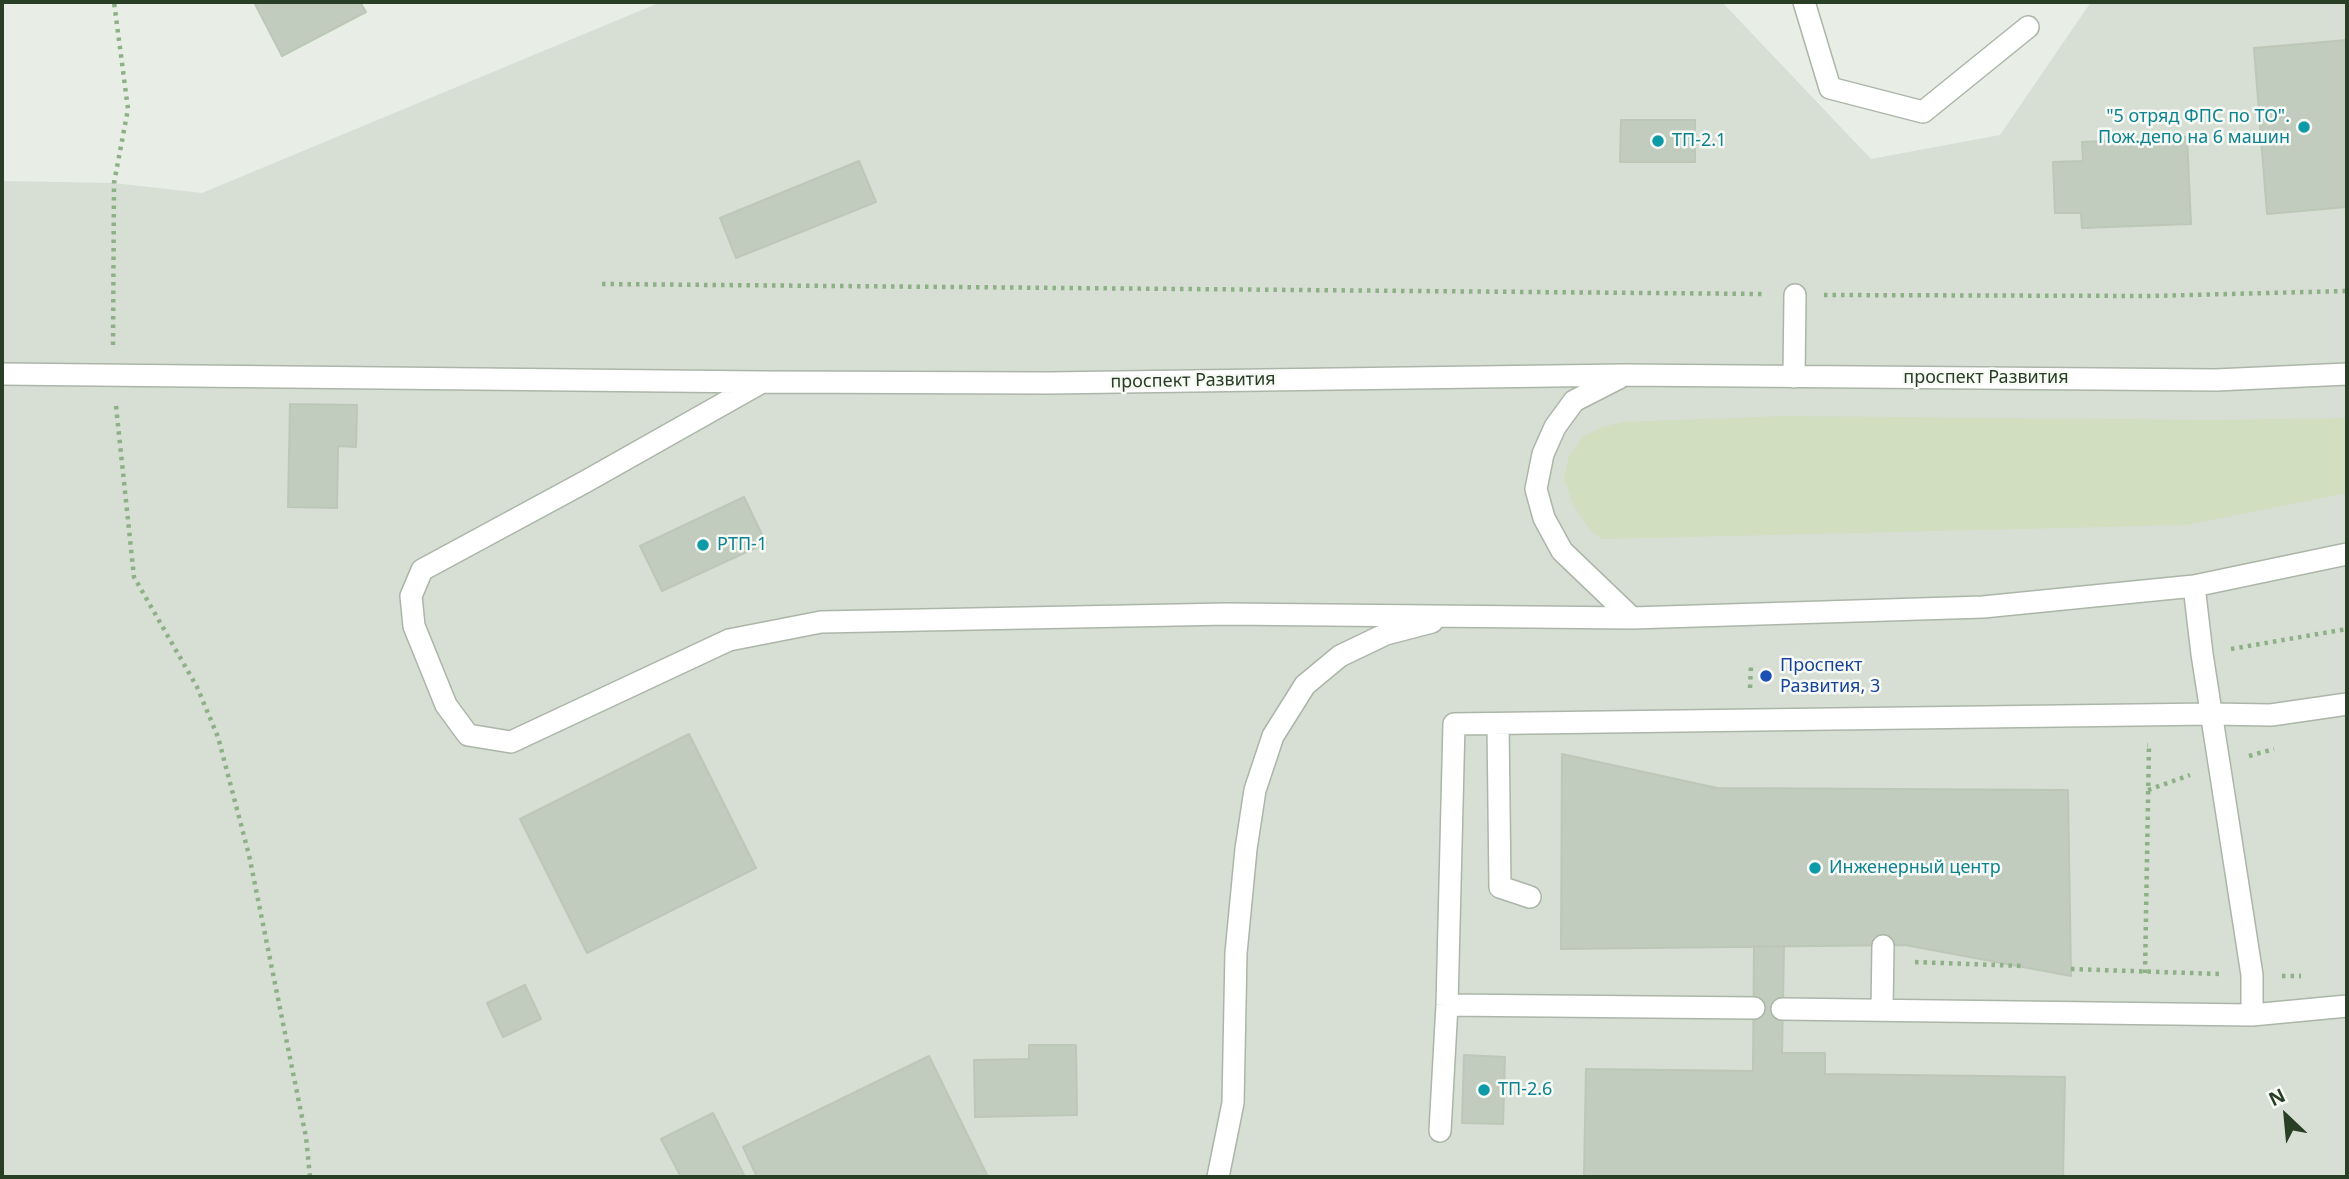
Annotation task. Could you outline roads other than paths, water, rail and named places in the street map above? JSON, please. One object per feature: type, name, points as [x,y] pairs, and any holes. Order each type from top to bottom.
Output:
[{"type":"street","points":[[1804,2],[1830,88],[1923,112],[2028,27]]},
{"type":"street","points":[[1794,377],[1795,295]]},
{"type":"street","name":"проспект Развития","points":[[2,374],[1048,383],[1624,375],[2216,380],[2347,374]]},
{"type":"street","name":"проспект Развития","points":[[1624,375],[1574,401],[1555,427],[1544,454],[1536,489],[1544,518],[1562,551],[1632,618]]},
{"type":"street","points":[[762,382],[422,569],[411,596],[414,626],[446,705],[468,735],[511,742],[729,640],[821,622],[1227,614],[1632,618],[1983,607],[2194,586],[2347,554]]},
{"type":"street","points":[[2194,586],[2202,654],[2252,975],[2252,1015]]},
{"type":"street","points":[[1218,1177],[1233,1103],[1236,953],[1246,849],[1255,790],[1273,736],[1305,685],[1340,656],[1386,634],[1457,616]]},
{"type":"street","points":[[1440,1131],[1447,1005],[1454,724],[2271,715],[2347,704]]},
{"type":"street","points":[[1498,724],[1500,887],[1530,897]]},
{"type":"street","points":[[1882,1010],[1883,946]]},
{"type":"street","points":[[1447,1005],[1754,1009]]},
{"type":"street","points":[[1783,1009],[2252,1015],[2347,1006]]},
{"type":"place","name":"\"5 отряд ФПС по ТО\". Пож.депо на 6 машин","points":[[2304,127]]},
{"type":"place","name":"ТП-2.1","points":[[1658,141]]},
{"type":"place","name":"РТП-1","points":[[703,545]]},
{"type":"place","name":"Проспект Развития, 3","points":[[1766,676]]},
{"type":"place","name":"Инженерный центр","points":[[1815,868]]},
{"type":"place","name":"ТП-2.6","points":[[1484,1090]]}]
